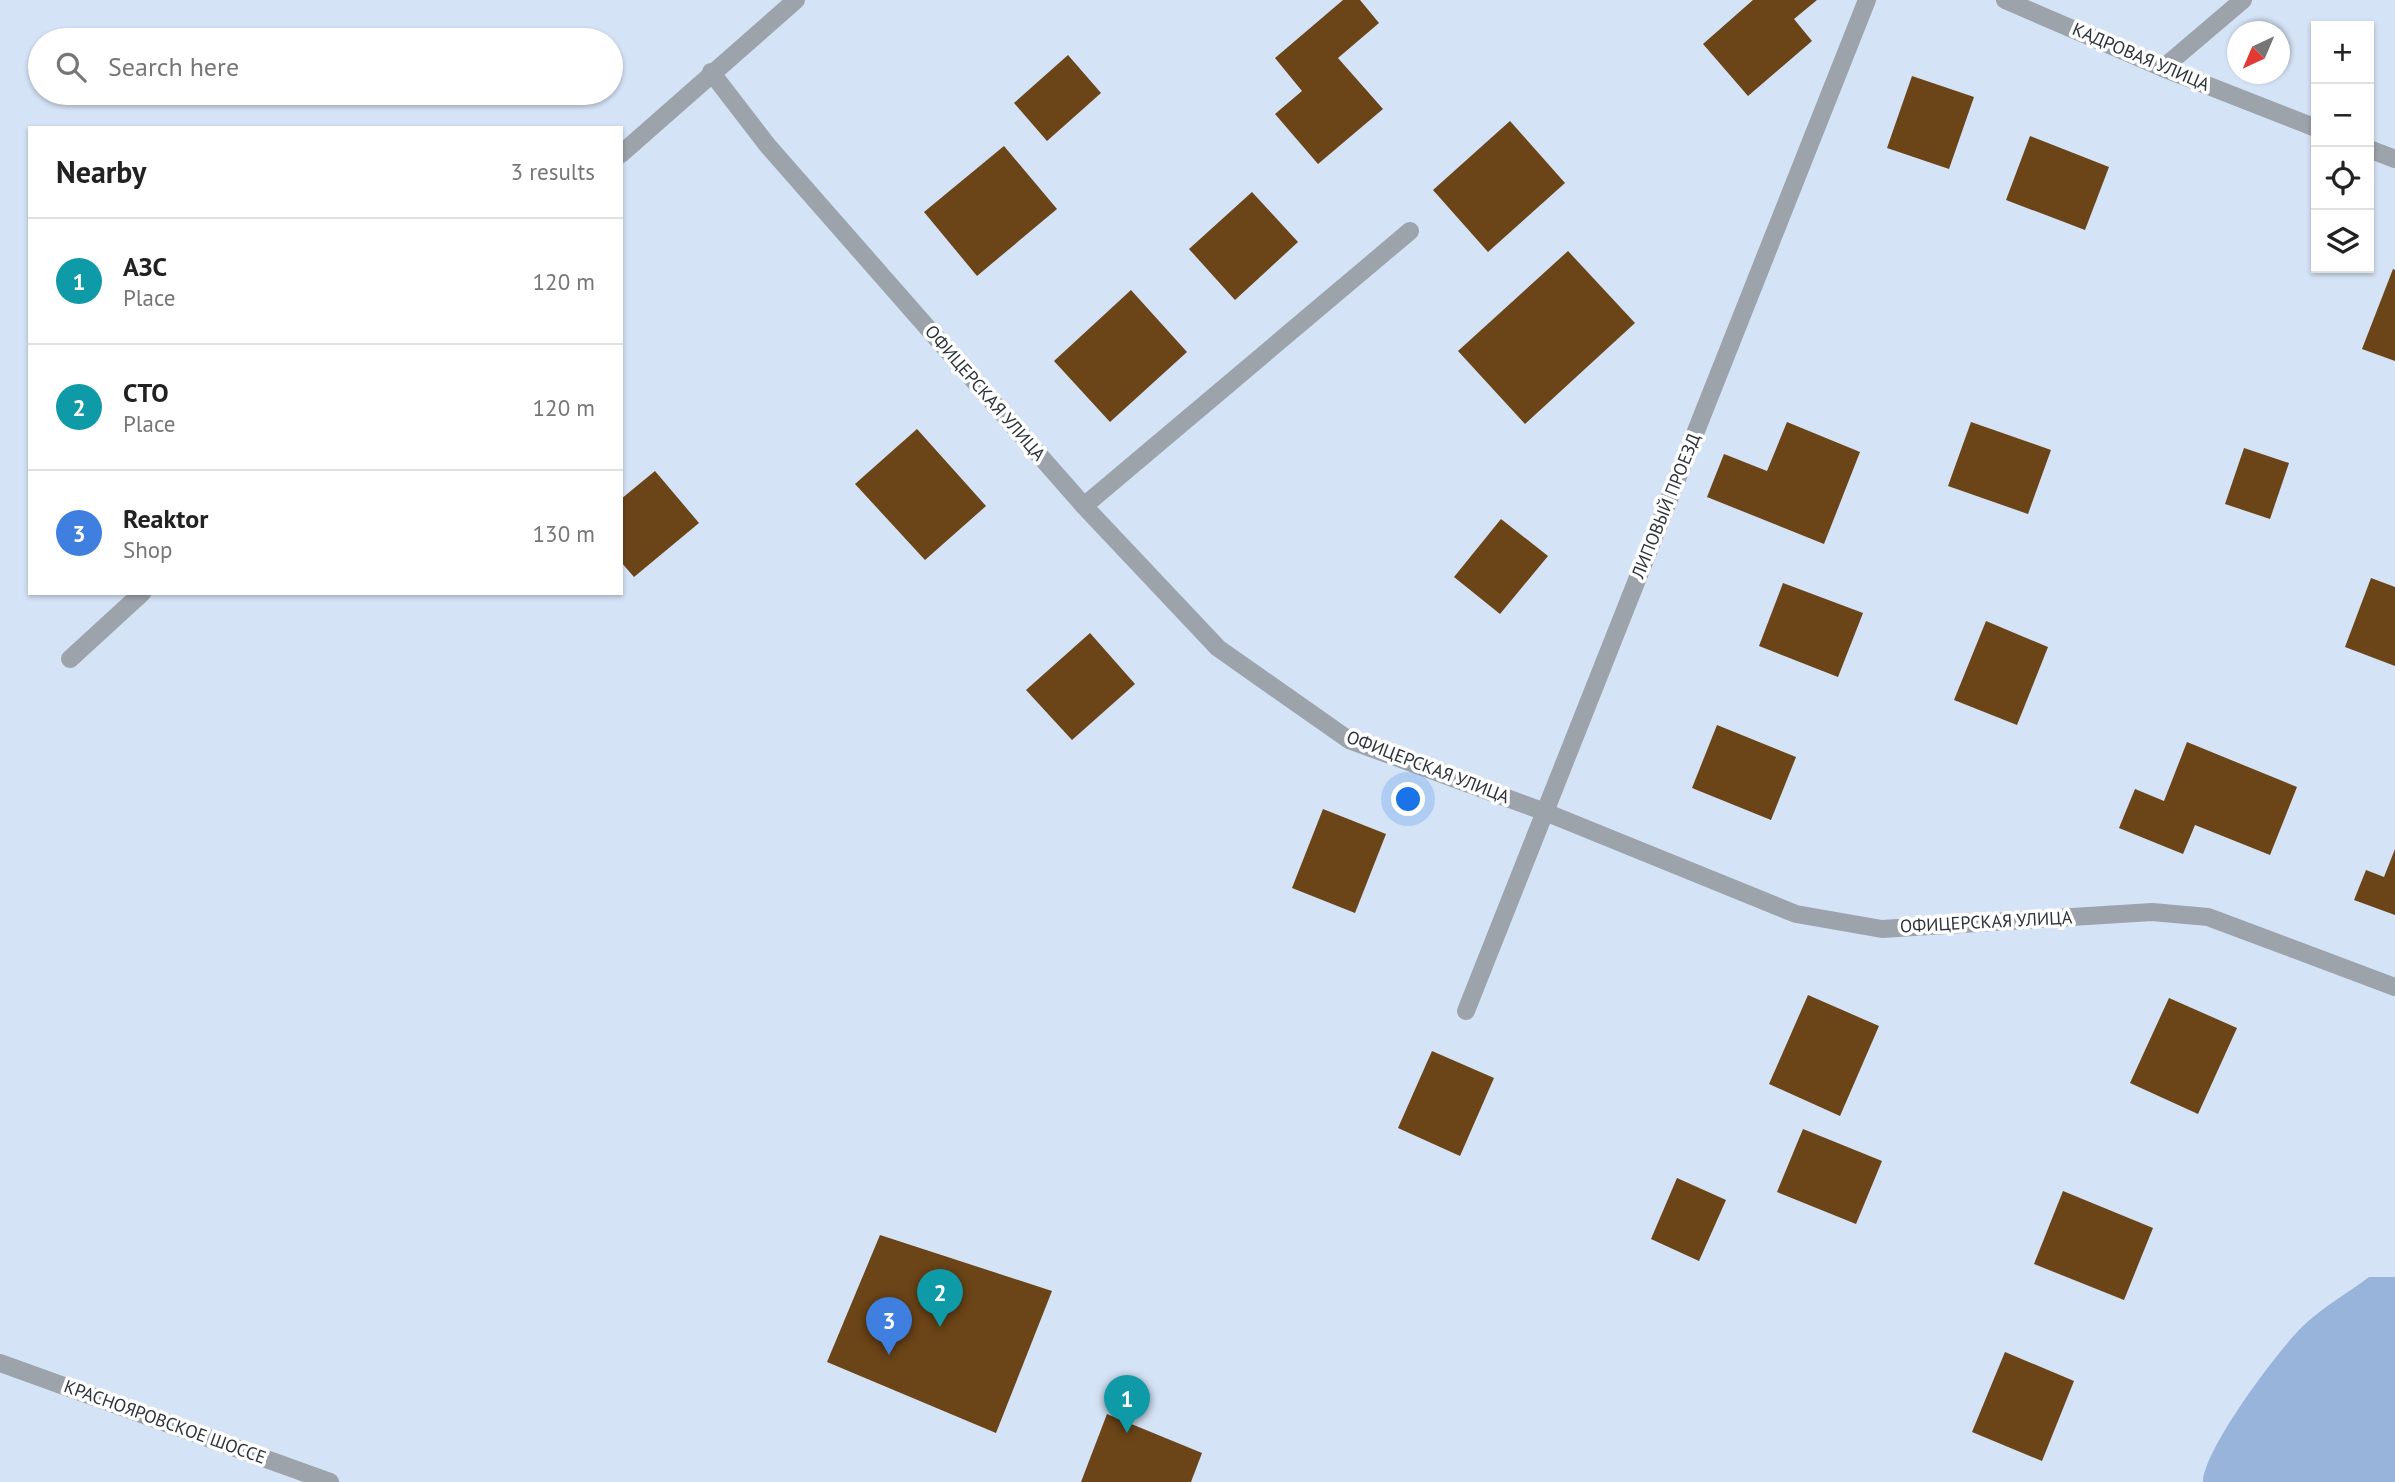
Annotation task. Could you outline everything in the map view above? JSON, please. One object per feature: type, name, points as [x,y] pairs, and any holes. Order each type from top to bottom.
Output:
[{"type":"street","points":[[623,153],[711,72],[796,0]]},
{"type":"street","name":"ЛИПОВЫЙ ПРОЕЗД","points":[[1466,1011],[1867,0]]},
{"type":"street","name":"КАДРОВАЯ УЛИЦА","points":[[2005,0],[2163,68],[2311,126]]},
{"type":"street","points":[[2163,68],[2243,0]]},
{"type":"street","name":"ОФИЦЕРСКАЯ УЛИЦА","points":[[711,72],[768,146],[1084,506],[1218,648],[1349,740],[1545,812],[1796,914],[1882,929],[2152,912],[2208,917],[2395,987]]},
{"type":"street","points":[[2374,151],[2395,159]]},
{"type":"street","points":[[1084,506],[1410,231]]},
{"type":"street","points":[[70,659],[140,595]]},
{"type":"street","name":"КРАСНОЯРОВСКОЕ ШОССЕ","points":[[0,1363],[330,1482]]},
{"type":"shaded area","points":[[2369,1277],[2395,1277],[2395,1482],[2203,1482],[2207,1467],[2229,1424],[2277,1355],[2311,1318]]},
{"type":"building","points":[[1343,0],[1360,0],[1379,23],[1338,58],[1383,109],[1318,164],[1275,114],[1302,91],[1275,58]]},
{"type":"building","points":[[1753,0],[1817,0],[1794,19],[1812,41],[1748,96],[1703,44]]},
{"type":"building","points":[[1068,55],[1101,93],[1047,141],[1014,103]]},
{"type":"building","points":[[1912,76],[1974,97],[1949,169],[1887,148]]},
{"type":"building","points":[[1510,121],[1565,183],[1488,252],[1433,190]]},
{"type":"building","points":[[2030,136],[2109,167],[2085,230],[2006,200]]},
{"type":"building","points":[[1004,146],[1057,209],[977,276],[924,212]]},
{"type":"building","points":[[1252,192],[1298,242],[1235,300],[1189,249]]},
{"type":"building","points":[[1568,251],[1635,323],[1525,424],[1458,351]]},
{"type":"building","points":[[2393,269],[2395,270],[2395,361],[2362,349]]},
{"type":"building","points":[[1131,290],[1187,352],[1110,422],[1054,361]]},
{"type":"building","points":[[1787,422],[1860,452],[1824,544],[1707,497],[1724,454],[1767,471]]},
{"type":"building","points":[[1971,422],[2051,450],[2028,514],[1948,486]]},
{"type":"building","points":[[917,429],[986,506],[925,560],[855,484]]},
{"type":"building","points":[[2244,448],[2289,463],[2270,519],[2225,504]]},
{"type":"building","points":[[655,471],[699,523],[634,577],[623,564],[623,497]]},
{"type":"building","points":[[1501,519],[1548,556],[1500,614],[1454,577]]},
{"type":"building","points":[[2371,578],[2395,587],[2395,666],[2345,647]]},
{"type":"building","points":[[1783,583],[1863,613],[1838,677],[1759,646]]},
{"type":"building","points":[[1986,621],[2048,647],[2017,725],[1954,700]]},
{"type":"building","points":[[1090,633],[1135,684],[1072,740],[1026,690]]},
{"type":"building","points":[[1717,725],[1796,757],[1771,820],[1692,788]]},
{"type":"building","points":[[2187,742],[2297,787],[2270,855],[2195,825],[2183,854],[2119,828],[2135,789],[2164,801]]},
{"type":"building","points":[[1323,809],[1386,834],[1355,913],[1292,888]]},
{"type":"building","points":[[2395,849],[2395,915],[2354,900],[2366,870],[2384,877]]},
{"type":"building","points":[[1808,995],[1879,1026],[1840,1116],[1769,1084]]},
{"type":"building","points":[[2169,998],[2237,1028],[2198,1114],[2130,1083]]},
{"type":"building","points":[[1432,1051],[1494,1078],[1460,1156],[1398,1128]]},
{"type":"building","points":[[1803,1129],[1882,1161],[1856,1224],[1777,1192]]},
{"type":"building","points":[[1677,1178],[1726,1200],[1699,1261],[1651,1239]]},
{"type":"building","points":[[2063,1191],[2153,1228],[2124,1300],[2034,1264]]},
{"type":"building","points":[[880,1235],[1052,1291],[996,1433],[827,1362]]},
{"type":"building","points":[[2005,1352],[2074,1381],[2042,1461],[1972,1432]]},
{"type":"building","points":[[1107,1414],[1202,1453],[1191,1482],[1081,1482]]},
{"type":"place","name":"СТО","points":[[940,1327]]},
{"type":"place","name":"Reaktor","points":[[889,1355]]},
{"type":"place","name":"АЗС","points":[[1127,1433]]}]
